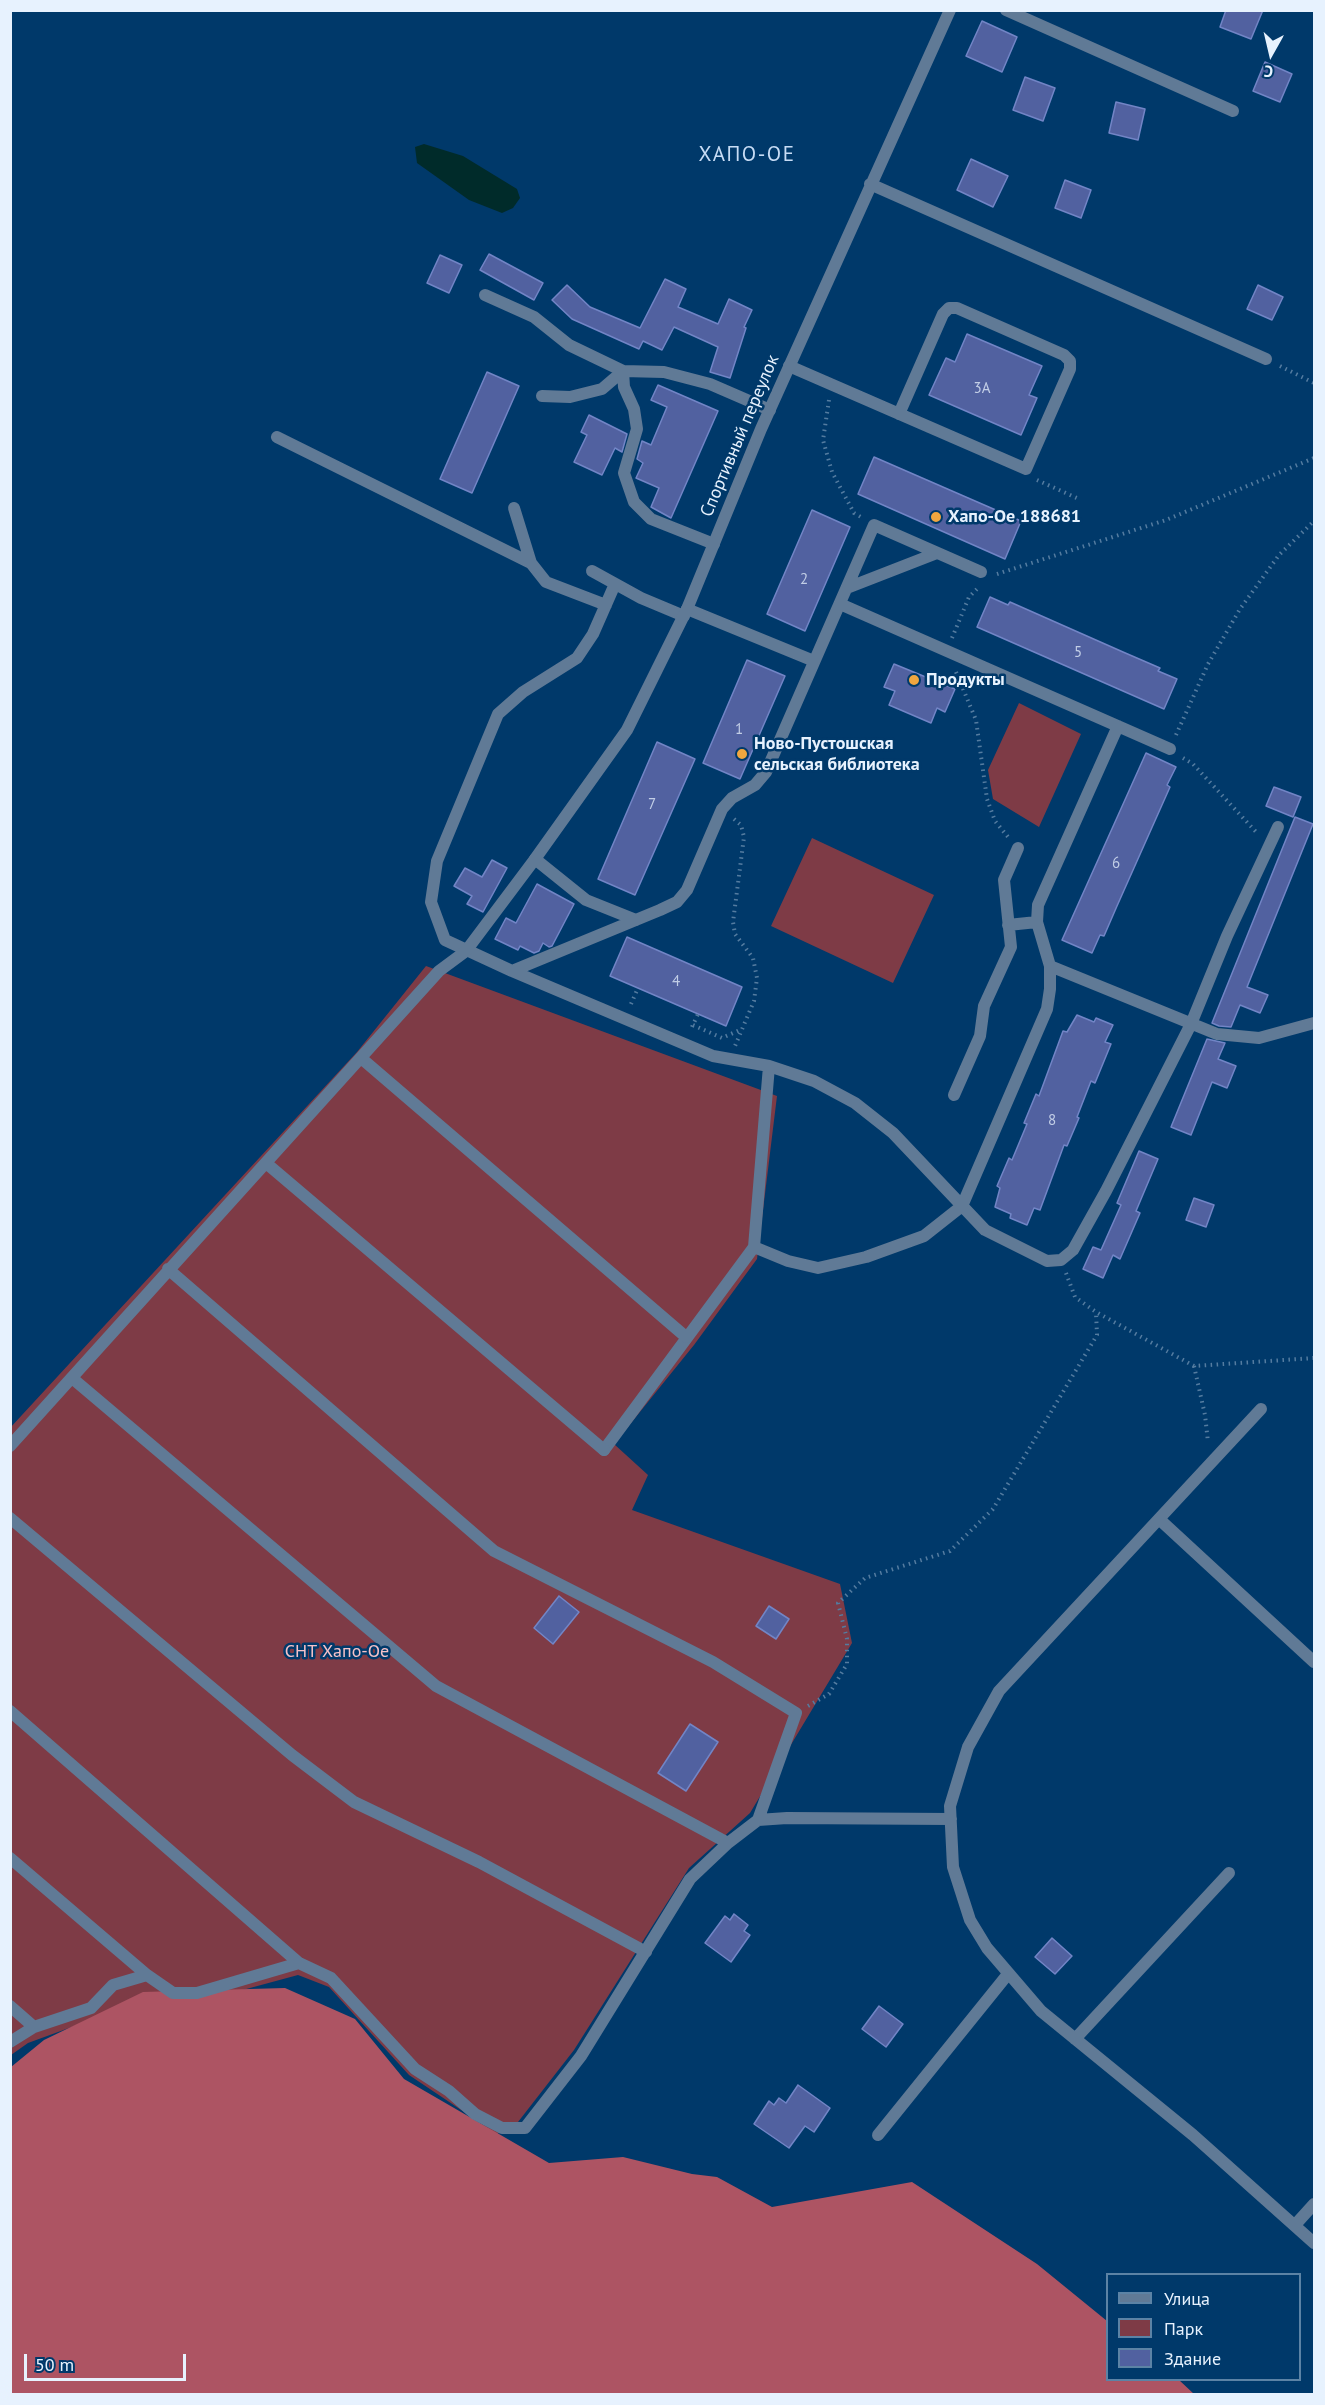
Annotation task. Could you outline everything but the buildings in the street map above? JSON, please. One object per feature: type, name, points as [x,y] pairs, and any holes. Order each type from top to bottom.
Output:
[{"type":"street","name":"Спортивный переулок","points":[[10,1446],[439,970],[466,951],[627,730],[686,612],[789,366],[950,10]]},
{"type":"street","points":[[1006,10],[1233,111]]},
{"type":"street","points":[[870,184],[1266,359]]},
{"type":"street","points":[[485,295],[534,316],[569,345],[623,371],[663,372],[710,384],[770,410]]},
{"type":"street","points":[[789,366],[1026,470],[1070,369],[1070,361],[1064,356],[1011,332],[957,309],[949,308],[943,314],[899,414]]},
{"type":"street","points":[[542,396],[570,397],[602,389],[623,371]]},
{"type":"street","points":[[623,371],[624,387],[634,409],[638,429],[624,473],[634,501],[651,519],[714,544]]},
{"type":"street","points":[[277,437],[531,563]]},
{"type":"street","points":[[514,508],[531,563],[546,582],[606,605]]},
{"type":"street","points":[[512,971],[677,902],[687,890],[722,809],[732,798],[755,784],[765,772],[874,525],[986,574]]},
{"type":"street","points":[[847,588],[937,553]]},
{"type":"street","points":[[592,572],[641,598],[686,612],[814,662]]},
{"type":"street","points":[[615,584],[593,634],[577,658],[523,692],[498,714],[437,861],[431,902],[445,940],[512,971],[713,1056],[769,1066],[814,1081],[855,1103],[893,1133],[985,1230],[1047,1261],[1061,1260],[1073,1250],[1106,1191],[1191,1024],[1227,936],[1278,828]]},
{"type":"street","points":[[840,604],[1170,749]]},
{"type":"street","points":[[754,1247],[788,1261],[818,1268],[866,1257],[924,1236],[962,1206],[1047,1009],[1050,966],[1037,922],[1038,905],[1118,726]]},
{"type":"street","points":[[954,1095],[980,1036],[984,1006],[1011,947],[1004,880],[1018,848]]},
{"type":"street","points":[[535,859],[586,900],[636,920]]},
{"type":"street","points":[[1008,925],[1037,922]]},
{"type":"street","points":[[1050,966],[1217,1034],[1259,1038],[1314,1023]]},
{"type":"street","points":[[362,1058],[686,1337]]},
{"type":"street","points":[[266,1163],[604,1450],[754,1247],[769,1066]]},
{"type":"street","points":[[10,1711],[299,1963],[331,1978],[415,2069],[449,2091],[475,2114],[502,2128],[525,2128],[581,2056],[690,1880],[728,1843],[758,1820],[796,1713],[713,1662],[494,1551],[168,1269]]},
{"type":"street","points":[[72,1378],[436,1686],[728,1843]]},
{"type":"street","points":[[1262,1409],[999,1691],[968,1746],[950,1806],[953,1867],[970,1920],[987,1948],[1041,2011],[1193,2135],[1314,2243]]},
{"type":"street","points":[[10,1518],[291,1755],[354,1802],[479,1862],[646,1952]]},
{"type":"street","points":[[1159,1519],[1314,1662]]},
{"type":"street","points":[[758,1820],[787,1818],[951,1819]]},
{"type":"street","points":[[10,1858],[147,1975],[173,1993],[197,1993],[299,1963]]},
{"type":"street","points":[[1076,2039],[1228,1873]]},
{"type":"street","points":[[878,2135],[1008,1974]]},
{"type":"street","points":[[10,2042],[34,2027],[91,2008],[114,1985],[147,1975]]},
{"type":"street","points":[[10,2006],[34,2027]]},
{"type":"street","points":[[1295,2225],[1314,2204]]},
{"type":"path","points":[[1266,359],[1314,383]]},
{"type":"path","points":[[831,384],[823,440],[832,472],[855,513],[874,525]]},
{"type":"path","points":[[1018,848],[996,821],[987,799],[976,720],[946,650],[959,626],[969,597],[986,574],[1166,520],[1314,458]]},
{"type":"path","points":[[1026,470],[1033,478],[1080,499]]},
{"type":"path","points":[[1269,846],[1193,764],[1170,749],[1208,664],[1240,609],[1279,555],[1314,521]]},
{"type":"path","points":[[722,809],[741,825],[744,837],[733,922],[735,934],[753,958],[757,978],[754,1001],[729,1059]]},
{"type":"path","points":[[693,1025],[722,1038],[742,1029]]},
{"type":"path","points":[[1061,1260],[1075,1297],[1194,1366],[1314,1358]]},
{"type":"path","points":[[796,1713],[829,1694],[847,1664],[846,1639],[838,1603],[865,1578],[950,1551],[993,1509],[1097,1335],[1096,1311]]},
{"type":"path","points":[[1194,1366],[1205,1415],[1210,1464]]},
{"type":"green space","points":[[1019,703],[1081,734],[1039,827],[993,799],[988,770]]},
{"type":"green space","points":[[812,838],[934,895],[893,983],[771,926]]},
{"type":"green space","name":"СНТ Хапо-Ое","points":[[426,966],[777,1096],[757,1259],[694,1345],[614,1444],[648,1475],[632,1510],[840,1584],[852,1643],[750,1813],[689,1868],[574,2050],[518,2122],[497,2134],[409,2075],[329,1987],[298,1975],[202,2001],[99,2017],[28,2043],[11,2055],[10,1428],[357,1052]]},
{"type":"shaded area","points":[[424,144],[463,156],[517,189],[520,198],[513,208],[502,213],[469,200],[417,163],[415,147]]},
{"type":"shaded area","points":[[285,1988],[355,2019],[404,2079],[549,2163],[623,2157],[692,2174],[717,2177],[772,2207],[912,2182],[1037,2264],[1106,2320],[1106,2381],[1180,2381],[1194,2394],[11,2394],[11,2067],[44,2040],[143,1992]]},
{"type":"place","name":"Хапо-Ое 188681","points":[[936,517]]},
{"type":"place","name":"Продукты","points":[[914,680]]},
{"type":"place","name":"Ново-Пустошская сельская библиотека","points":[[742,754]]},
{"type":"district","name":"ХАПО-ОЕ","points":[[747,155]]}]
